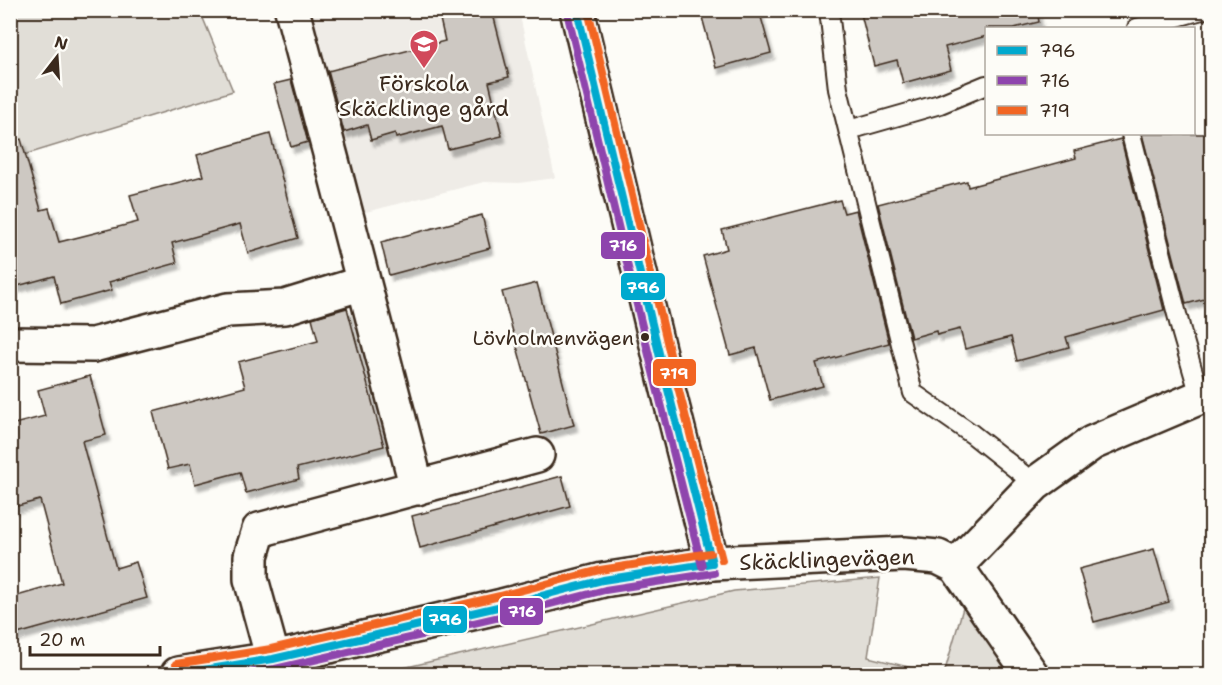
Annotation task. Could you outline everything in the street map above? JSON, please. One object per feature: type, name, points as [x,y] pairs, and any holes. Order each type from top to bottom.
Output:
[{"type":"street","points":[[292,10],[417,488]]},
{"type":"street","points":[[577,10],[663,370],[712,563]]},
{"type":"street","points":[[10,344],[93,345],[228,309],[285,307],[363,283]]},
{"type":"street","points":[[1031,675],[956,566],[1035,484],[1092,442],[1206,394]]},
{"type":"street","points":[[273,659],[250,579],[250,556],[259,530],[537,455]]},
{"type":"street","name":"Skäcklingevägen","points":[[178,675],[273,659],[603,580],[712,563],[904,554],[938,557],[956,566]]},
{"type":"lane","points":[[829,10],[838,89],[913,393],[972,434],[1035,484]]},
{"type":"lane","points":[[1141,27],[1202,10]]},
{"type":"lane","points":[[849,130],[940,104],[985,86]]},
{"type":"lane","points":[[1131,135],[1182,334],[1206,394]]},
{"type":"shaded area","points":[[11,11],[200,11],[233,91],[11,159]]},
{"type":"shaded area","points":[[310,11],[519,11],[555,178],[519,183],[484,182],[362,213]]},
{"type":"shaded area","points":[[880,578],[868,657],[936,674],[377,674],[734,591]]},
{"type":"shaded area","points":[[965,601],[1013,674],[944,674]]},
{"type":"building","points":[[438,10],[492,10],[509,77],[489,82],[502,136],[448,149],[442,126],[396,138],[395,133],[371,140],[367,125],[344,132],[328,71],[445,41]]},
{"type":"building","points":[[700,10],[759,10],[771,53],[716,68]]},
{"type":"building","points":[[860,10],[1037,10],[1039,22],[1018,27],[985,27],[985,37],[945,47],[951,70],[903,83],[897,60],[874,66]]},
{"type":"building","points":[[291,80],[308,142],[291,147],[274,84]]},
{"type":"building","points":[[270,134],[298,238],[248,253],[240,224],[172,243],[177,263],[109,282],[112,290],[61,304],[54,276],[10,288],[10,141],[21,139],[41,210],[49,208],[59,242],[138,222],[130,195],[203,176],[197,155]]},
{"type":"building","points":[[1212,134],[1212,297],[1186,304],[1142,135]]},
{"type":"building","points":[[1121,139],[1164,310],[1066,337],[1069,347],[1017,361],[1011,337],[965,349],[960,329],[937,335],[936,331],[911,338],[878,204],[967,181],[968,187],[1076,158],[1074,151]]},
{"type":"building","points":[[840,200],[844,213],[856,210],[889,343],[816,363],[823,386],[770,400],[756,348],[730,355],[703,256],[727,249],[722,230]]},
{"type":"building","points":[[482,215],[490,248],[389,275],[381,242]]},
{"type":"building","points":[[537,283],[574,425],[541,434],[502,292]]},
{"type":"building","points":[[347,308],[384,446],[297,468],[299,479],[246,493],[240,472],[195,484],[190,464],[168,469],[153,412],[245,387],[238,362],[318,341],[312,318]]},
{"type":"building","points":[[90,376],[106,435],[82,441],[116,568],[136,562],[147,598],[10,636],[10,598],[62,583],[40,500],[10,508],[10,425],[45,416],[38,390]]},
{"type":"building","points":[[562,476],[570,506],[420,548],[412,516]]},
{"type":"building","points":[[1154,549],[1169,602],[1094,622],[1079,569]]},
{"type":"transit line","name":"796","points":[[577,10],[663,370],[712,563]]},
{"type":"transit line","name":"719","points":[[588,10],[673,367],[722,560]]},
{"type":"transit line","name":"716","points":[[567,12],[702,566]]},
{"type":"transit line","name":"719","points":[[176,664],[271,649],[500,596],[600,570],[710,553]]},
{"type":"transit line","name":"796","points":[[178,674],[273,659],[603,580],[712,563]]},
{"type":"transit line","name":"716","points":[[242,674],[275,669],[605,590],[714,573]]},
{"type":"place","name":"Förskola Skäcklinge gård","points":[[424,70]]},
{"type":"place","name":"Lövholmenvägen","points":[[645,337]]}]
